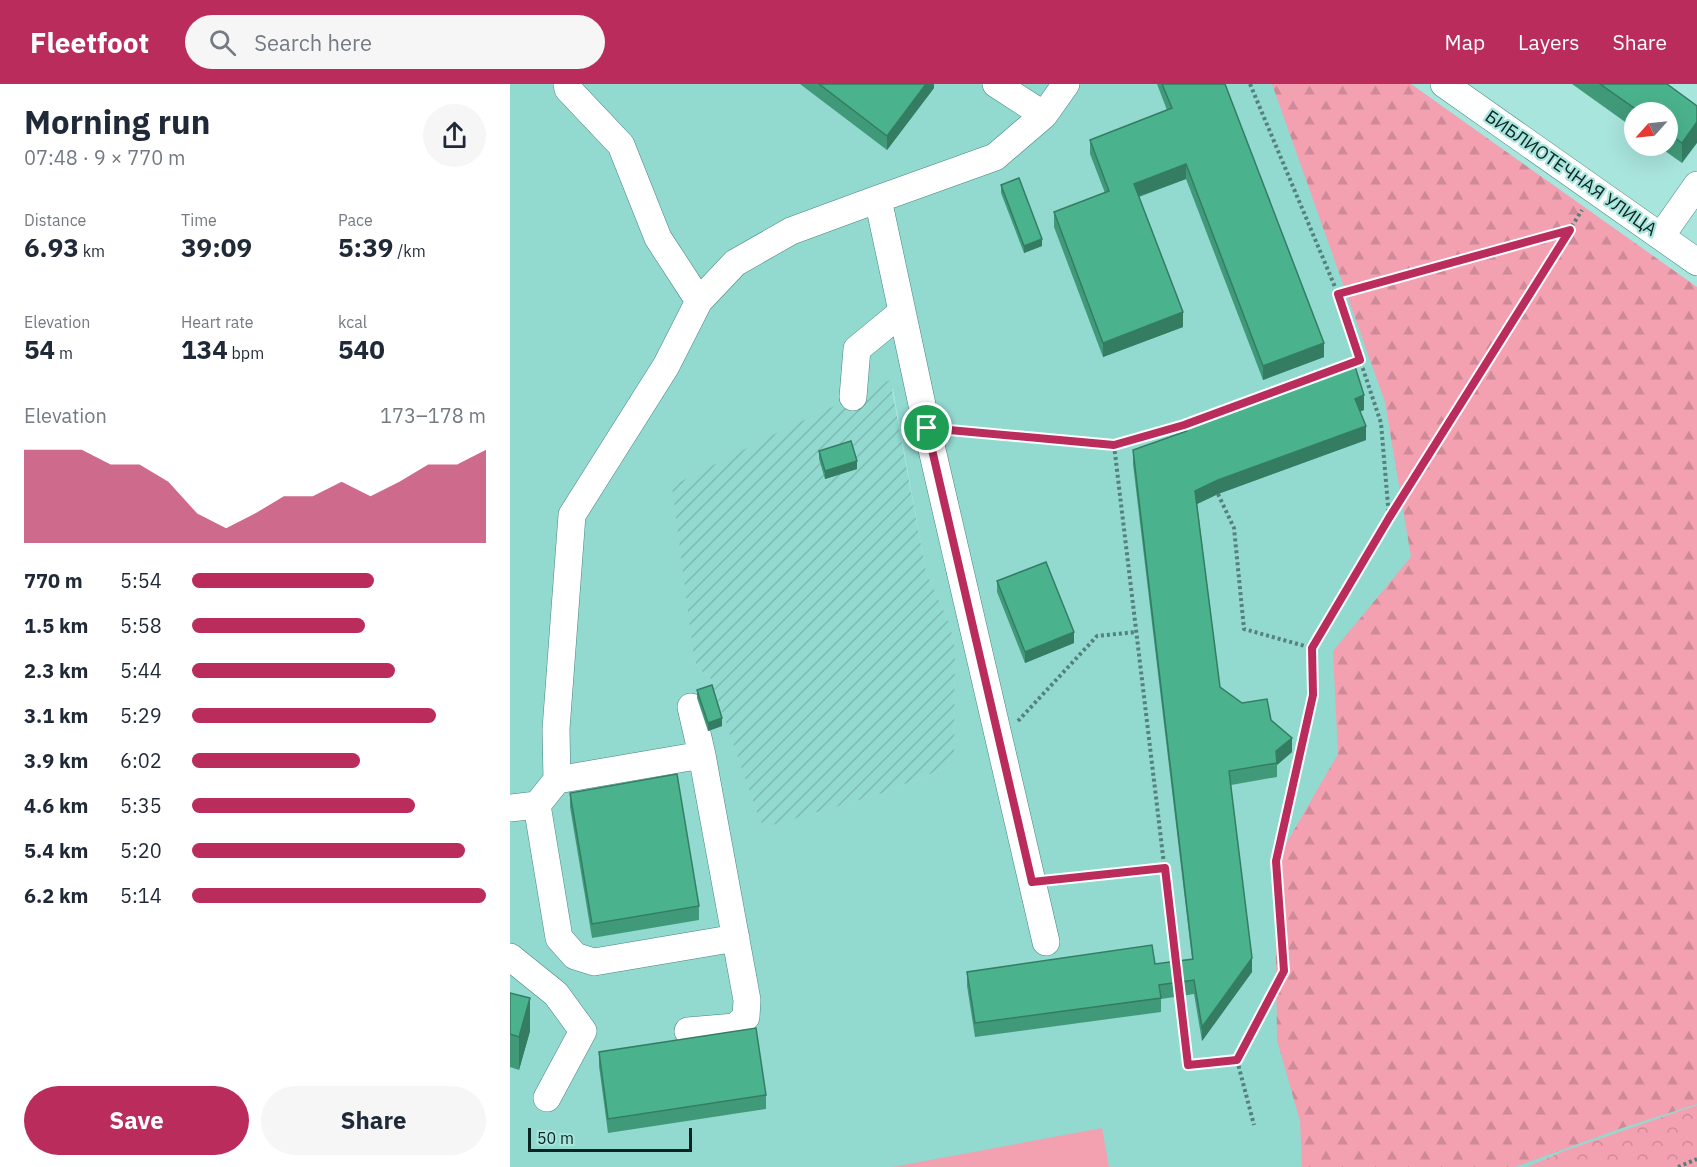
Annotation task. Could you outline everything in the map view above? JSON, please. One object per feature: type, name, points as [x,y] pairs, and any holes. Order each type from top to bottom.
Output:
[{"type":"street","points":[[567,84],[568,89],[621,145],[658,238],[699,301]]},
{"type":"street","points":[[996,84],[1044,114]]},
{"type":"street","points":[[557,780],[556,729],[572,515],[666,366],[699,301],[735,262],[791,231],[995,157],[1044,114],[1066,84]]},
{"type":"street","name":"БИБЛИОТЕЧНАЯ УЛИЦА","points":[[1444,84],[1697,262]]},
{"type":"street","points":[[1661,237],[1697,185]]},
{"type":"street","points":[[878,199],[927,428],[1046,942]]},
{"type":"street","points":[[854,397],[857,349],[902,312]]},
{"type":"street","points":[[688,1031],[735,1027],[746,1017],[747,1000],[691,707]]},
{"type":"street","points":[[510,808],[537,804],[557,780],[702,755]]},
{"type":"street","points":[[537,804],[559,938],[575,956],[594,962],[736,938]]},
{"type":"street","points":[[510,957],[556,994],[583,1031],[547,1098]]},
{"type":"path","points":[[1250,84],[1338,294],[1381,423],[1389,518]]},
{"type":"path","points":[[1254,1125],[1237,1060],[1284,971],[1276,861],[1313,695],[1312,648],[1389,518],[1594,189]]},
{"type":"path","points":[[1338,294],[1570,230]]},
{"type":"path","points":[[1349,364],[1360,360]]},
{"type":"path","points":[[927,428],[1114,445],[1195,421]]},
{"type":"path","points":[[1184,425],[1186,437]]},
{"type":"path","points":[[1114,445],[1177,973]]},
{"type":"path","points":[[1218,494],[1234,528],[1244,628],[1312,648]]},
{"type":"path","points":[[999,741],[1097,636],[1136,632]]},
{"type":"path","points":[[1032,882],[1165,868]]},
{"type":"path","points":[[1178,984],[1188,1065],[1237,1060]]},
{"type":"path","points":[[1680,1166],[1697,1159]]},
{"type":"path","points":[[1680,1166],[1688,1167]]},
{"type":"shaded area","points":[[510,84],[1386,84],[1697,309],[1697,1105],[1564,1151],[1527,1167],[510,1167]],"holes":[[[893,388],[926,572],[950,625],[955,649],[954,764],[883,793],[765,826],[760,820],[709,674],[697,666],[694,658]]]},
{"type":"shaded area","points":[[890,380],[926,572],[950,625],[955,649],[954,764],[883,793],[765,827],[760,821],[709,674],[697,666],[694,658],[672,486]]},
{"type":"green space","points":[[1272,84],[1411,84],[1697,287],[1697,1104],[1622,1128],[1515,1167],[1302,1167],[1300,1121],[1277,1040],[1276,861],[1338,754],[1333,651],[1411,557],[1385,402]]},
{"type":"green space","points":[[1697,1105],[1697,1167],[1527,1167],[1564,1151]]},
{"type":"green space","points":[[1102,1128],[1109,1167],[893,1167]]},
{"type":"building","points":[[819,84],[926,84],[887,136]]},
{"type":"building","points":[[1162,84],[1225,84],[1324,343],[1263,366],[1186,164],[1134,184],[1183,312],[1103,343],[1054,212],[1109,191],[1090,140],[1172,108]]},
{"type":"building","points":[[1600,84],[1667,84],[1697,106],[1697,122],[1682,143],[1678,140],[1678,102],[1626,102]]},
{"type":"building","points":[[1019,178],[1042,239],[1024,246],[1001,185]]},
{"type":"building","points":[[1353,360],[1364,395],[1355,399],[1366,426],[1218,480],[1195,491],[1220,687],[1242,703],[1267,699],[1271,720],[1292,738],[1276,751],[1277,763],[1229,771],[1252,958],[1202,1027],[1194,980],[1159,985],[1161,998],[975,1023],[967,972],[1152,945],[1155,964],[1193,959],[1133,450],[1187,431],[1186,423]]},
{"type":"building","points":[[851,441],[857,461],[825,471],[819,451]]},
{"type":"building","points":[[1046,562],[1074,632],[1025,652],[997,581]]},
{"type":"building","points":[[712,685],[722,718],[708,723],[697,690]]},
{"type":"building","points":[[677,774],[699,906],[592,924],[570,793]]},
{"type":"building","points":[[510,993],[530,998],[519,1037],[510,1034]]},
{"type":"building","points":[[756,1028],[766,1095],[608,1119],[599,1052]]},
{"type":"route","points":[[1570,230],[1389,518],[1312,648],[1313,695],[1276,861],[1284,971],[1237,1060],[1188,1065],[1165,868],[1032,882],[927,428],[1114,445],[1184,425],[1360,360],[1338,294],[1570,230]]}]
